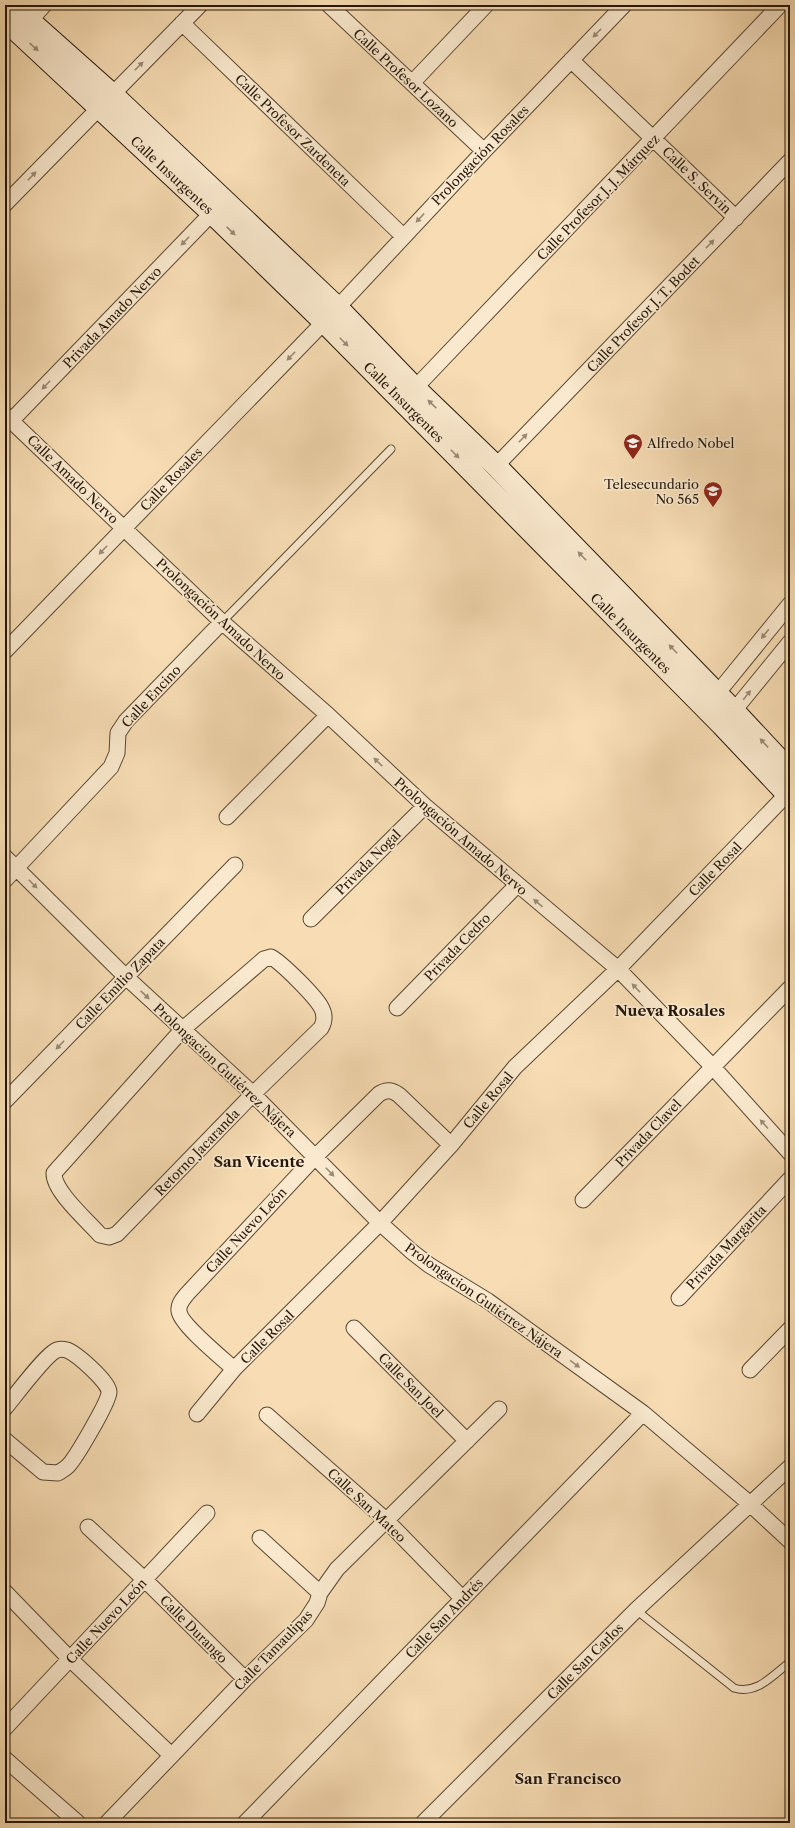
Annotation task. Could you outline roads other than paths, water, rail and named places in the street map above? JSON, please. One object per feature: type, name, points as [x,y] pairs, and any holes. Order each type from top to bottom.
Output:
[{"type":"main road","name":"Calle Insurgentes","points":[[12,5],[30,21],[212,213],[415,388],[496,466],[711,701]]},
{"type":"main road","name":"Calle Insurgentes","points":[[5,20],[106,101],[330,314],[728,718],[790,771]]},
{"type":"main road","name":"Calle Insurgentes","points":[[728,718],[789,794]]},
{"type":"street","points":[[30,21],[44,5]]},
{"type":"street","points":[[5,204],[200,5]]},
{"type":"street","points":[[412,83],[486,5]]},
{"type":"street","name":"Prolongación Rosales","points":[[330,314],[624,5]]},
{"type":"street","name":"Calle Profesor J. J. Márquez","points":[[415,388],[780,5]]},
{"type":"street","name":"Calle Profesor Lozano","points":[[339,8],[412,83],[484,151]]},
{"type":"street","name":"Calle Profesor Zardeneta","points":[[182,24],[403,236]]},
{"type":"street","name":"Calle S. Servin","points":[[571,60],[736,218]]},
{"type":"street","name":"Calle Profesor J. T. Bodet","points":[[496,466],[790,161]]},
{"type":"street","name":"Privada Amado Nervo","points":[[8,418],[212,213]]},
{"type":"street","name":"Calle Rosales","points":[[5,651],[330,314]]},
{"type":"street","name":"Calle Amado Nervo","points":[[8,418],[124,528]]},
{"type":"street","name":"Prolongación Amado Nervo","points":[[124,528],[222,622],[328,715],[425,806],[618,969],[712,1066],[790,1152]]},
{"type":"street","points":[[711,701],[790,604]]},
{"type":"street","name":"Calle Encino","points":[[5,880],[111,767],[117,753],[118,733],[126,721],[222,622]]},
{"type":"street","points":[[728,718],[790,642]]},
{"type":"street","points":[[227,817],[328,715]]},
{"type":"street","name":"Calle Rosal","points":[[197,1414],[234,1369],[380,1223],[451,1145],[515,1067],[618,969],[789,794]]},
{"type":"street","name":"Privada Nogal","points":[[310,919],[425,806]]},
{"type":"street","name":"Prolongacion Gutiérrez Nájera","points":[[5,857],[126,977],[252,1094],[316,1156],[380,1223],[410,1251],[429,1265],[488,1301],[643,1413],[749,1503],[790,1541]]},
{"type":"street","name":"Calle Emilio Zapata","points":[[5,1101],[235,865]]},
{"type":"street","name":"Privada Cedro","points":[[397,1008],[517,885]]},
{"type":"street","name":"Retorno Jacaranda","points":[[271,957],[276,960],[318,1002],[324,1016],[324,1023],[252,1094],[117,1234],[109,1237],[100,1235],[55,1183],[54,1173],[183,1029],[264,959],[271,957]]},
{"type":"street","name":"Privada Clavel","points":[[583,1200],[712,1066],[790,988]]},
{"type":"street","name":"Calle Nuevo León","points":[[234,1369],[184,1323],[179,1312],[179,1305],[187,1294],[316,1156],[379,1094],[385,1090],[392,1091],[399,1095],[451,1145]]},
{"type":"street","name":"Privada Margarita","points":[[679,1298],[790,1178]]},
{"type":"street","name":"Calle San Joel","points":[[354,1328],[468,1441]]},
{"type":"street","points":[[750,1370],[790,1329]]},
{"type":"street","points":[[5,1408],[44,1360],[54,1351],[60,1349],[66,1350],[75,1355],[105,1383],[109,1391],[108,1400],[102,1411],[68,1466],[58,1473],[43,1472],[5,1440]]},
{"type":"street","name":"Calle Tamaulipas","points":[[107,1823],[245,1679],[306,1620],[314,1610],[320,1592],[337,1569],[499,1409]]},
{"type":"street","name":"Calle San Andrés","points":[[245,1823],[643,1413]]},
{"type":"street","name":"Calle San Mateo","points":[[267,1415],[386,1520],[463,1599]]},
{"type":"street","name":"Calle San Carlos","points":[[423,1823],[636,1610],[749,1503],[790,1467]]},
{"type":"street","name":"Calle Nuevo León","points":[[5,1728],[207,1513]]},
{"type":"street","name":"Calle Durango","points":[[88,1527],[144,1579],[245,1679]]},
{"type":"street","points":[[260,1538],[320,1592]]},
{"type":"street","points":[[5,1592],[70,1659],[171,1755]]},
{"type":"street","points":[[5,1759],[78,1823]]},
{"type":"lane","points":[[222,622],[391,449]]},
{"type":"lane","points":[[636,1610],[734,1688],[750,1690],[758,1687],[790,1662]]},
{"type":"place","name":"Alfredo Nobel","points":[[633,460]]},
{"type":"place","name":"Telesecundario No 565","points":[[713,508]]},
{"type":"district","name":"Nueva Rosales","points":[[670,1011]]},
{"type":"district","name":"San Vicente","points":[[259,1162]]},
{"type":"district","name":"San Francisco","points":[[568,1779]]}]
